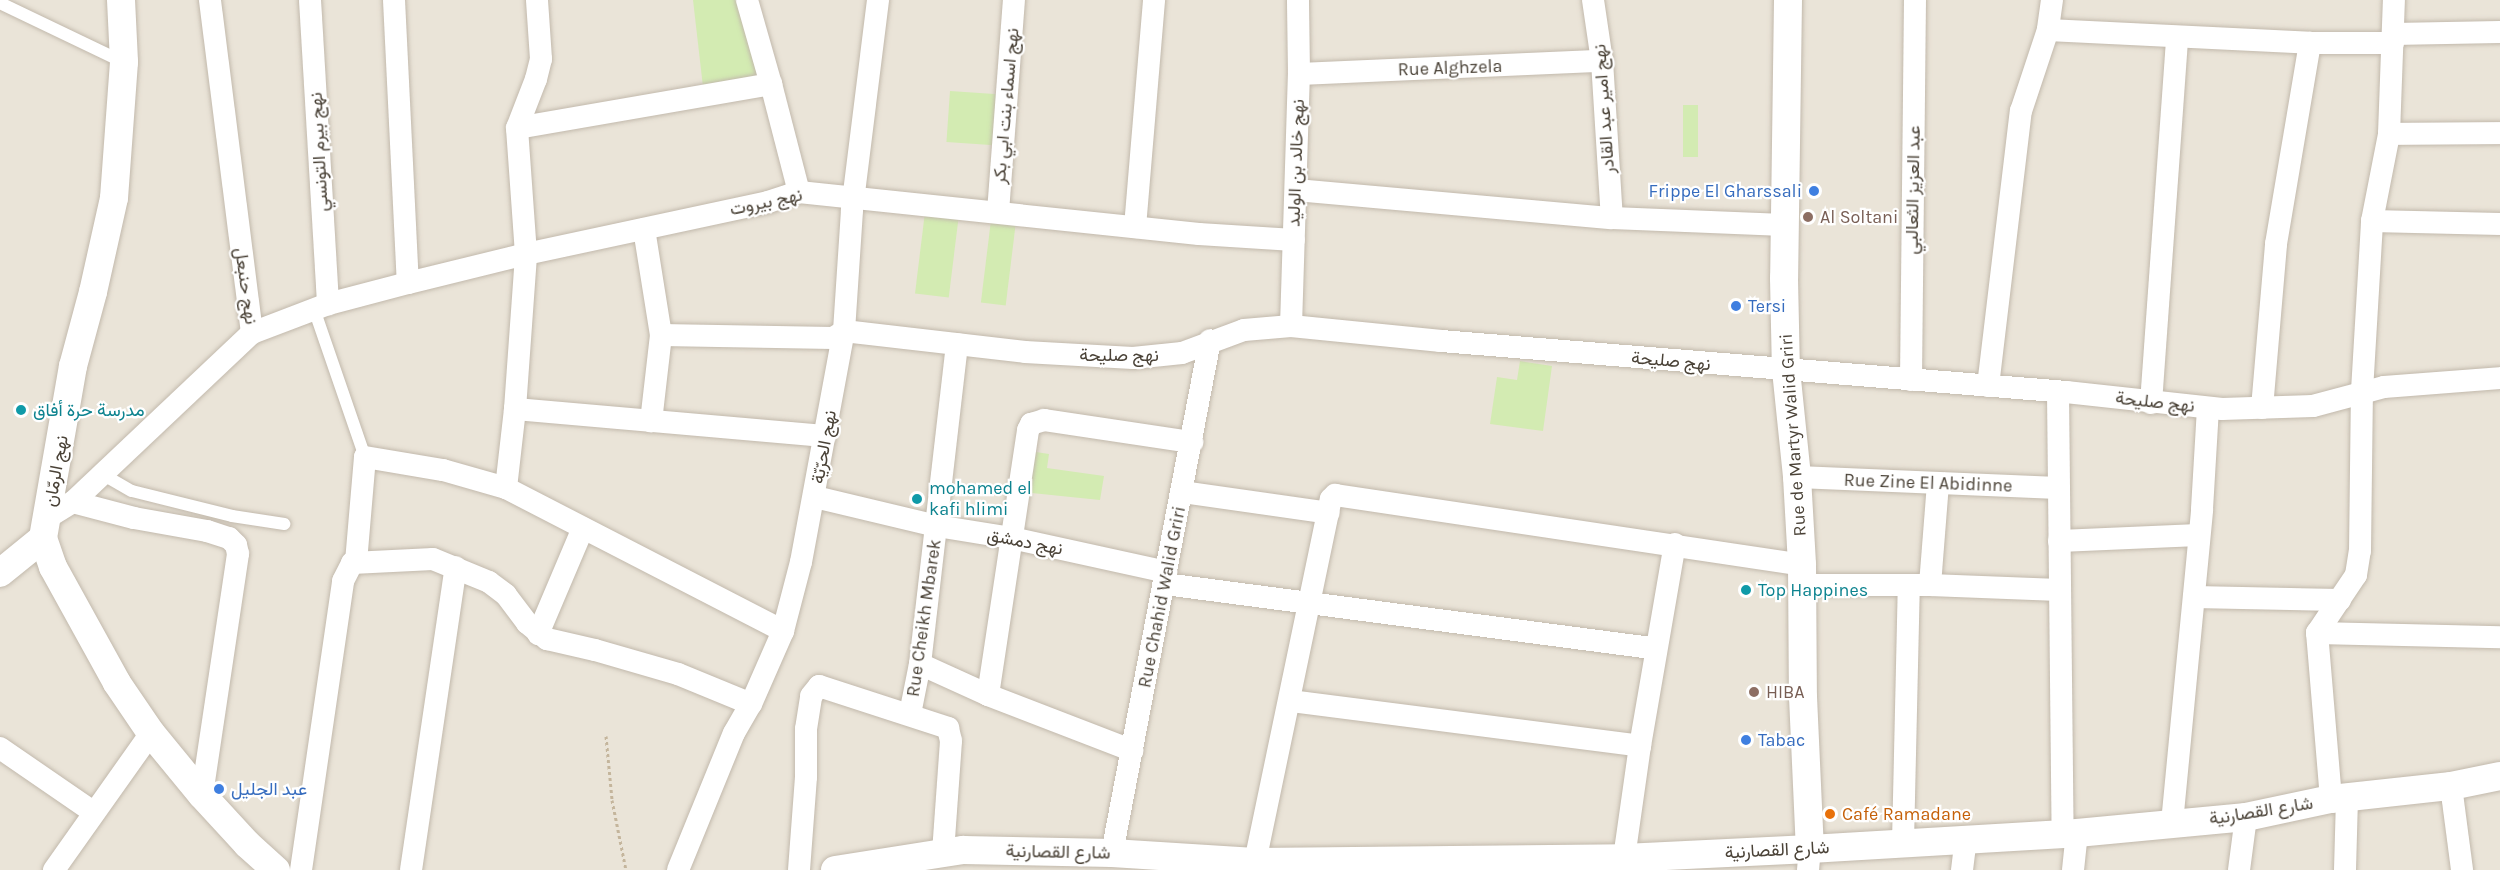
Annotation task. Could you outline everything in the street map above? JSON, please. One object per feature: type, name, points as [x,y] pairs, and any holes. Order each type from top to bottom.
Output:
[{"type":"street","name":"نهج الرمّان","points":[[121,0],[124,62],[114,198],[93,292],[73,366],[45,528],[53,567],[112,673],[152,733],[202,795],[247,844],[276,870]]},
{"type":"street","name":"نهج حنبعل","points":[[45,528],[252,333],[210,0]]},
{"type":"street","name":"نهج بيرم التونسي","points":[[310,0],[321,307]]},
{"type":"street","points":[[394,0],[408,283]]},
{"type":"street","points":[[507,488],[526,254],[517,128],[536,79],[541,59],[537,0]]},
{"type":"street","points":[[747,0],[799,192]]},
{"type":"street","name":"نهج الحرّيّة","points":[[678,870],[734,733],[751,704],[783,631],[815,497],[844,331],[855,198],[878,0]]},
{"type":"street","name":"نهج اسماء بنت ابي بكر","points":[[998,212],[1014,0]]},
{"type":"street","points":[[1136,227],[1154,0]]},
{"type":"street","name":"نهج خالد بن الوليد","points":[[1291,326],[1299,74],[1298,0]]},
{"type":"street","name":"نهج امير عبد القادر","points":[[1593,0],[1602,61],[1612,218]]},
{"type":"street","name":"Rue de Martyr Walid Griri","points":[[1788,0],[1784,225],[1786,370],[1797,477],[1809,860]]},
{"type":"street","name":"عبد العزيز الثعالبي","points":[[1911,380],[1916,0]]},
{"type":"street","points":[[1988,386],[2021,111],[2048,30],[2052,0]]},
{"type":"street","points":[[2345,870],[2339,798],[2317,633],[2356,575],[2360,551],[2362,391],[2372,220],[2389,134],[2394,0]]},
{"type":"street","points":[[2048,30],[2310,43],[2500,32]]},
{"type":"street","points":[[2151,403],[2177,36]]},
{"type":"street","points":[[2262,408],[2276,244],[2310,43]]},
{"type":"street","name":"Rue Alghzela","points":[[1299,74],[1602,61]]},
{"type":"street","points":[[517,128],[771,84]]},
{"type":"street","points":[[2389,134],[2500,133]]},
{"type":"street","points":[[1296,190],[1612,218],[1784,225]]},
{"type":"street","name":"نهج بيروت","points":[[252,333],[321,307],[408,283],[799,192],[1136,227],[1294,240]]},
{"type":"street","points":[[2372,220],[2500,224]]},
{"type":"street","points":[[644,229],[661,335],[651,421]]},
{"type":"street","name":"نهج صليحة","points":[[844,331],[1025,352],[1133,358],[1182,352],[1210,340],[1244,330],[1291,326],[1441,341],[2058,392],[2208,408],[2262,408],[2326,404],[2362,391],[2500,378]]},
{"type":"street","points":[[661,335],[833,338],[844,331]]},
{"type":"street","name":"Rue Chahid Walid Griri","points":[[1112,853],[1210,340]]},
{"type":"street","name":"Rue Cheikh Mbarek","points":[[910,714],[920,664],[957,344]]},
{"type":"street","points":[[2058,392],[2060,590],[2073,870]]},
{"type":"street","points":[[2172,823],[2194,597],[2208,408]]},
{"type":"street","points":[[515,409],[825,436]]},
{"type":"street","points":[[988,695],[1028,430],[1037,421],[1192,442]]},
{"type":"street","points":[[356,562],[365,457],[442,470],[507,488],[783,631]]},
{"type":"street","name":"Rue Zine El Abidinne","points":[[1797,477],[2059,488]]},
{"type":"street","points":[[1903,842],[1919,586],[1938,483]]},
{"type":"street","points":[[1182,492],[1329,513]]},
{"type":"street","points":[[1255,862],[1291,701],[1332,499],[1335,495],[1341,494],[1675,544],[1801,575],[1919,586],[2060,590]]},
{"type":"street","name":"نهج دمشق","points":[[815,497],[937,526],[1012,538],[1165,578],[1311,603],[1656,649]]},
{"type":"street","points":[[73,502],[134,518],[207,531],[229,538],[236,545],[238,554],[202,795]]},
{"type":"street","points":[[0,573],[45,528]]},
{"type":"street","points":[[538,634],[583,528]]},
{"type":"street","points":[[2059,541],[2199,535]]},
{"type":"street","points":[[1624,858],[1640,746],[1675,544]]},
{"type":"street","points":[[301,870],[343,581],[348,567],[356,562],[422,557],[456,567],[489,582],[506,595],[538,634],[547,639],[678,674],[751,704]]},
{"type":"street","points":[[411,870],[456,567]]},
{"type":"street","points":[[2194,597],[2340,600]]},
{"type":"street","points":[[2317,633],[2500,638]]},
{"type":"street","points":[[920,664],[988,695],[1133,751]]},
{"type":"street","points":[[799,870],[806,777],[806,729],[813,692],[819,686],[825,686],[943,725],[950,734],[943,853]]},
{"type":"street","points":[[1291,701],[1640,746]]},
{"type":"street","points":[[54,870],[93,812],[152,733]]},
{"type":"street","points":[[0,748],[93,812]]},
{"type":"street","name":"شارع القصارنية","points":[[835,870],[963,850],[1112,853],[1180,864],[1255,862],[1459,865],[1624,858],[1809,860],[1903,842],[2070,833],[2246,818],[2339,798],[2451,786],[2500,776]]},
{"type":"street","points":[[2451,786],[2462,870]]},
{"type":"street","points":[[2239,870],[2246,818]]},
{"type":"street","points":[[1962,870],[1966,838]]},
{"type":"lane","points":[[0,3],[124,62]]},
{"type":"lane","points":[[321,307],[365,457]]},
{"type":"lane","points":[[102,474],[132,491],[232,516],[284,524]]},
{"type":"path","points":[[606,736],[612,800],[626,870]]},
{"type":"shaded area","points":[[0,0],[2500,0],[2500,870],[0,870]]},
{"type":"green space","points":[[693,0],[740,0],[764,76],[703,87]]},
{"type":"green space","points":[[950,91],[998,94],[994,145],[946,142]]},
{"type":"green space","points":[[1683,105],[1698,105],[1698,157],[1683,157]]},
{"type":"green space","points":[[925,212],[959,216],[949,298],[915,293]]},
{"type":"green space","points":[[991,220],[1016,223],[1006,305],[981,302]]},
{"type":"green space","points":[[1520,361],[1552,366],[1543,431],[1490,424],[1497,377],[1517,380]]},
{"type":"green space","points":[[1029,451],[1049,454],[1047,468],[1104,476],[1100,500],[1022,492]]},
{"type":"place","name":"Frippe El Gharssali","points":[[1814,191]]},
{"type":"place","name":"Al Soltani","points":[[1808,217]]},
{"type":"place","name":"Tersi","points":[[1736,306]]},
{"type":"place","name":"مدرسة حرة أفاق","points":[[21,410]]},
{"type":"place","name":"mohamed el kafi hlimi","points":[[917,499]]},
{"type":"place","name":"Top Happines","points":[[1746,590]]},
{"type":"place","name":"HIBA","points":[[1754,692]]},
{"type":"place","name":"Tabac","points":[[1746,740]]},
{"type":"place","name":"عبد الجليل","points":[[219,789]]},
{"type":"place","name":"Café Ramadane","points":[[1830,814]]}]
